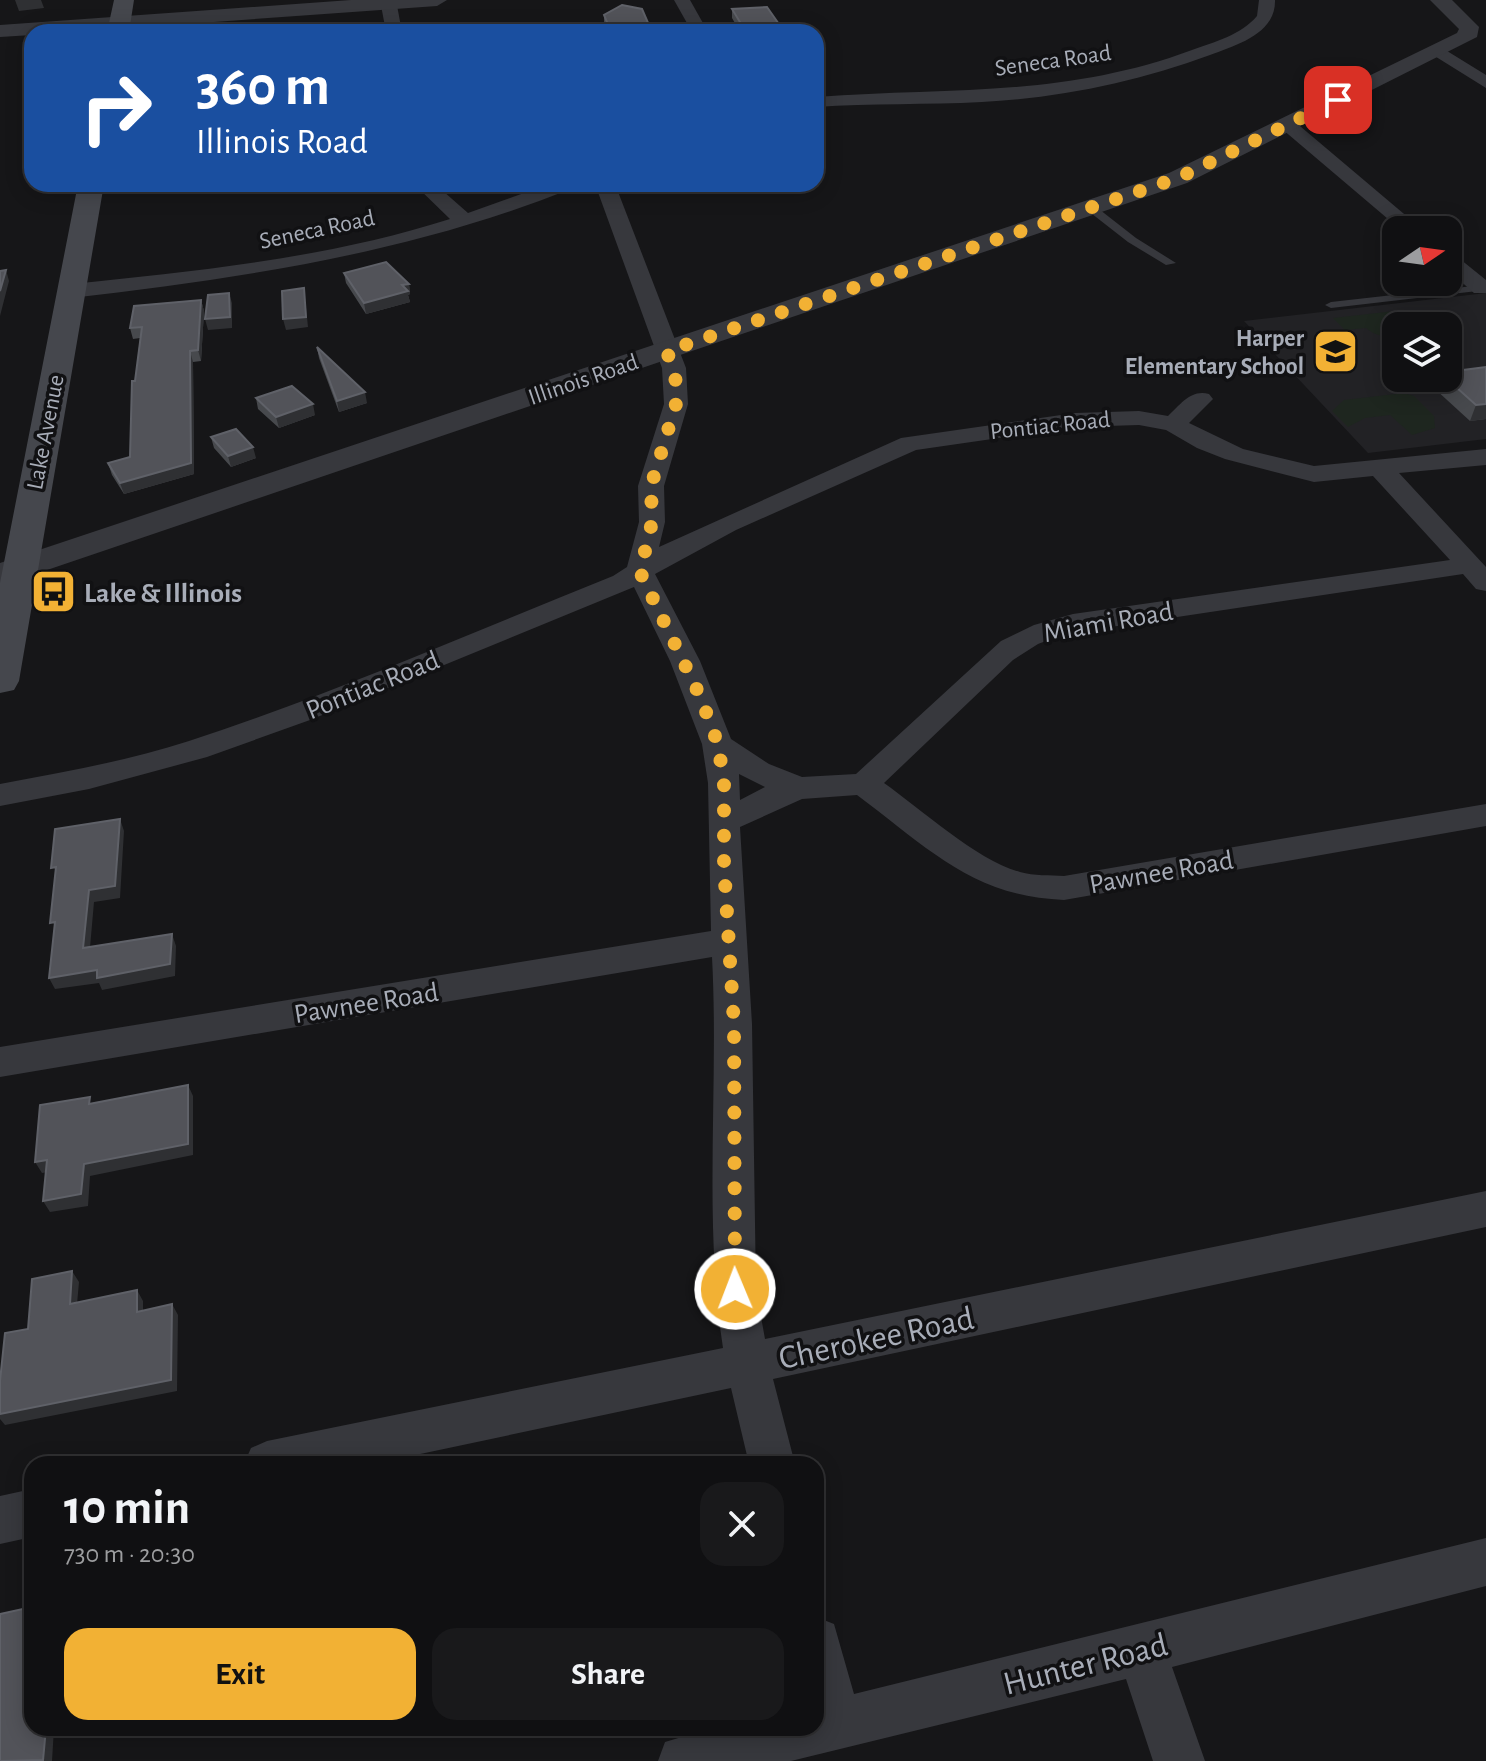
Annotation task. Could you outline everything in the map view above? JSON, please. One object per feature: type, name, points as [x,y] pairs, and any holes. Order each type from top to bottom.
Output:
[{"type":"main road","points":[[120,24],[124,0]]},
{"type":"main road","name":"Lake Avenue","points":[[0,681],[10,572],[90,192]]},
{"type":"street","points":[[151,24],[437,0]]},
{"type":"street","points":[[682,0],[696,24]]},
{"type":"street","name":"Seneca Road","points":[[824,102],[993,96],[1111,79],[1196,56],[1248,32],[1262,22],[1268,12],[1267,0]]},
{"type":"street","name":"Illinois Road","points":[[10,572],[1178,178],[1465,38],[1470,33],[1462,18],[1440,0]]},
{"type":"street","points":[[388,2],[392,24]]},
{"type":"street","points":[[0,31],[24,30]]},
{"type":"street","points":[[1439,51],[1478,72],[1486,83]]},
{"type":"street","points":[[1288,125],[1396,216]]},
{"type":"street","points":[[433,192],[464,221]]},
{"type":"street","name":"Seneca Road","points":[[71,291],[292,262],[464,221],[544,192]]},
{"type":"street","points":[[608,192],[677,385],[676,404],[658,454],[651,503],[652,522],[640,572],[685,661],[718,744],[724,783],[723,822],[731,941],[735,1289],[747,1364],[770,1456]]},
{"type":"street","points":[[1462,271],[1482,288]]},
{"type":"street","points":[[1173,424],[1201,399]]},
{"type":"street","name":"Pontiac Road","points":[[0,795],[89,778],[224,741],[329,702],[623,582],[674,550],[727,524],[910,443],[1100,419],[1139,418],[1173,424],[1206,443],[1292,471],[1323,474],[1486,457]]},
{"type":"street","points":[[1381,469],[1478,574]]},
{"type":"street","name":"Pontiac Road","points":[[651,503],[672,519],[727,524]]},
{"type":"street","name":"Miami Road","points":[[864,784],[1003,654],[1022,639],[1045,629],[1295,593],[1478,574]]},
{"type":"street","points":[[718,744],[736,760],[762,774],[802,788]]},
{"type":"street","points":[[723,822],[777,795],[802,788],[864,784]]},
{"type":"street","name":"Pawnee Road","points":[[864,784],[979,865],[1004,879],[1031,887],[1064,888],[1486,815]]},
{"type":"street","name":"Pawnee Road","points":[[0,1062],[731,941]]},
{"type":"street","name":"Cherokee Road","points":[[305,1456],[1486,1209]]},
{"type":"street","points":[[0,1520],[24,1515]]},
{"type":"street","name":"Hunter Road","points":[[824,1727],[1486,1562]]},
{"type":"street","points":[[1141,1650],[1179,1761]]},
{"type":"street","points":[[824,1675],[836,1724]]},
{"type":"street","name":"Hunter Road","points":[[684,1761],[787,1736]]},
{"type":"lane","points":[[1091,208],[1132,240],[1170,263]]},
{"type":"lane","points":[[1331,305],[1482,288]]},
{"type":"shaded area","name":"Harper Elementary School","points":[[1486,293],[1486,439],[1368,453],[1244,321]]},
{"type":"shaded area","points":[[1382,312],[1382,336],[1366,328],[1345,330],[1333,318]]},
{"type":"shaded area","points":[[1404,393],[1414,396],[1434,416],[1435,428],[1412,435],[1390,415],[1365,418],[1348,427],[1332,411],[1344,400]]},
{"type":"building","points":[[622,5],[642,9],[649,24],[608,24],[604,15]]},
{"type":"building","points":[[767,7],[779,24],[741,24],[732,9]]},
{"type":"building","points":[[386,262],[409,284],[402,285],[408,291],[364,303],[344,273]]},
{"type":"building","points":[[6,270],[0,291],[0,271]]},
{"type":"building","points":[[304,288],[306,317],[283,319],[282,291]]},
{"type":"building","points":[[229,293],[230,317],[205,319],[208,295]]},
{"type":"building","points":[[201,300],[198,350],[190,351],[191,463],[120,483],[108,463],[130,457],[132,381],[135,381],[142,327],[130,328],[134,306]]},
{"type":"building","points":[[317,347],[365,392],[337,401]]},
{"type":"building","points":[[1486,367],[1486,404],[1476,405],[1462,392],[1462,370]]},
{"type":"building","points":[[292,386],[313,404],[276,417],[256,398]]},
{"type":"building","points":[[236,429],[253,447],[228,456],[211,437]]},
{"type":"building","points":[[120,819],[115,886],[89,890],[83,948],[172,934],[170,964],[97,978],[97,970],[49,978],[55,922],[50,923],[56,867],[51,868],[55,829]]},
{"type":"building","points":[[188,1085],[188,1144],[84,1164],[81,1194],[43,1201],[47,1160],[35,1162],[40,1105],[90,1097],[89,1104]]},
{"type":"building","points":[[72,1271],[70,1304],[137,1290],[137,1312],[172,1304],[171,1380],[0,1414],[5,1333],[28,1329],[32,1279]]},
{"type":"building","points":[[24,1609],[24,1736],[45,1736],[43,1760],[0,1761],[0,1614]]},
{"type":"place","name":"Harper Elementary School","points":[[1335,352]]},
{"type":"place","name":"Lake & Illinois","points":[[53,592]]},
{"type":"route","points":[[735,1289],[734,1024],[724,866],[724,783],[718,744],[700,696],[640,572],[652,522],[651,486],[658,454],[676,404],[677,385],[667,351],[1178,178],[1338,100]]}]
